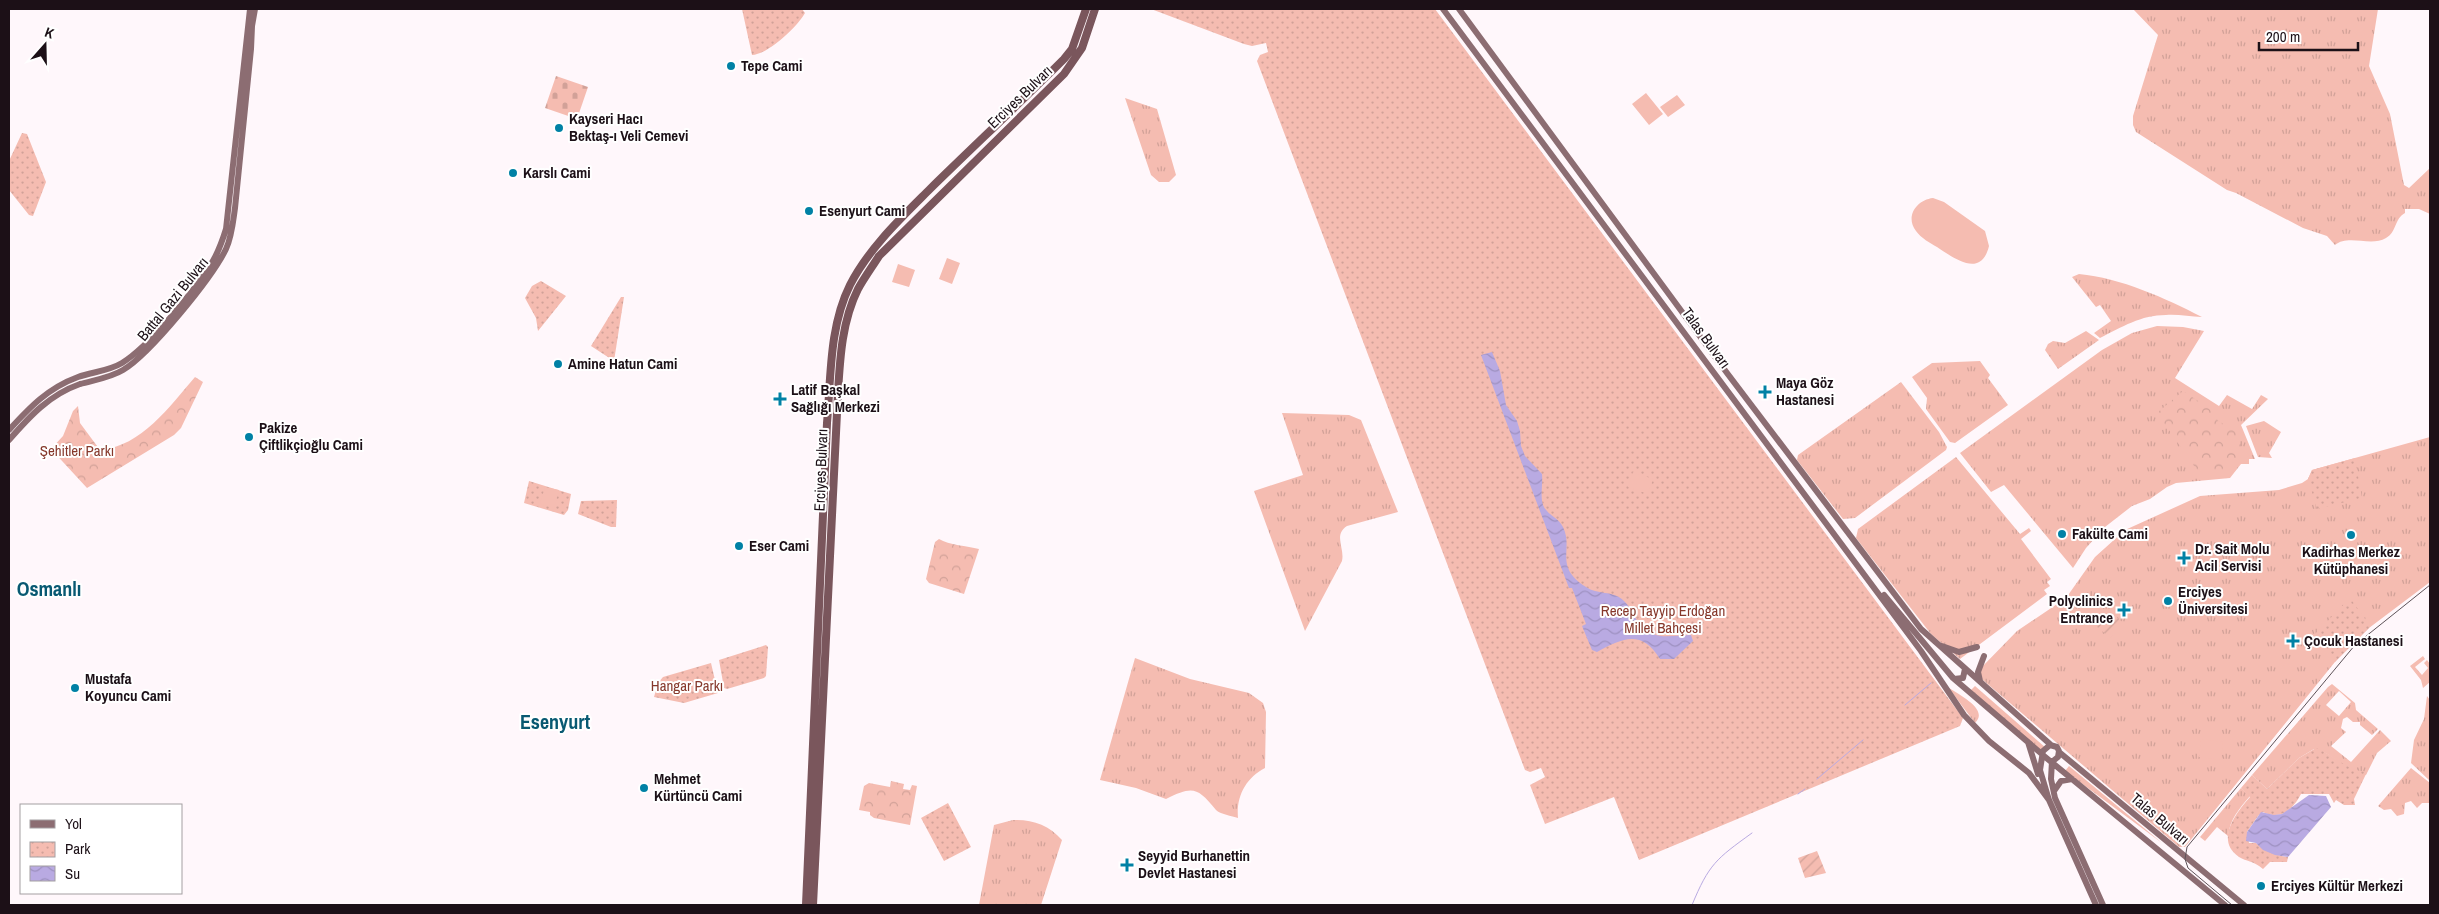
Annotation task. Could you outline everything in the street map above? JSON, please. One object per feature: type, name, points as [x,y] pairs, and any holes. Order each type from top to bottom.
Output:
[{"type":"highway","name":"Erciyes Bulvarı","points":[[805,905],[808,794],[812,770],[827,423],[834,335],[850,286],[874,248],[912,208],[1064,59],[1072,49],[1086,9]]},
{"type":"highway","name":"Erciyes Bulvarı","points":[[815,905],[815,856],[841,349],[857,290],[879,256],[1064,74],[1082,48],[1095,9]]},
{"type":"main road","name":"Battal Gazi Bulvarı","points":[[9,430],[32,404],[53,388],[78,377],[120,364],[139,350],[209,267],[219,250],[226,229],[250,9]]},
{"type":"main road","name":"Battal Gazi Bulvarı","points":[[9,440],[50,398],[71,388],[120,372],[138,359],[163,333],[220,261],[232,232],[255,9]]},
{"type":"main road","points":[[1443,9],[1921,651],[1964,714],[1989,741],[2029,772],[2049,800]]},
{"type":"main road","name":"Talas Bulvarı","points":[[1447,9],[1832,526],[1953,678],[2043,755]]},
{"type":"main road","name":"Talas Bulvarı","points":[[1460,9],[1727,373],[1909,613],[1936,643],[1959,664]]},
{"type":"main road","points":[[1936,643],[1959,652],[1977,647]]},
{"type":"main road","points":[[1980,682],[1978,672],[1984,656]]},
{"type":"main road","points":[[1965,669],[1963,678],[1953,678],[1951,668],[1959,664],[1965,669],[1980,682],[2051,745],[2056,747],[2059,752],[2058,757],[2052,761]]},
{"type":"main road","points":[[2028,742],[2034,763],[2046,788]]},
{"type":"main road","points":[[2051,745],[2044,749],[2040,770],[2049,800],[2096,905]]},
{"type":"main road","name":"Talas Bulvarı","points":[[2059,752],[2244,905]]},
{"type":"main road","points":[[2043,755],[2052,761]]},
{"type":"main road","points":[[2052,761],[2053,792],[2103,905]]},
{"type":"main road","name":"Talas Bulvarı","points":[[2052,761],[2224,905]]},
{"type":"main road","points":[[2053,792],[2061,781],[2073,779]]},
{"type":"green space","points":[[742,9],[802,9],[805,13],[782,39],[766,50],[752,55]]},
{"type":"green space","name":"Recep Tayyip Erdoğan Millet Bahçesi","points":[[1151,9],[1435,9],[1963,718],[1960,726],[1639,860],[1614,797],[1545,824],[1530,785],[1545,777],[1541,768],[1530,772],[1525,770],[1257,61],[1260,55],[1268,52],[1266,43],[1252,46],[1244,44]]},
{"type":"green space","points":[[2133,9],[2378,9],[2369,66],[2390,114],[2404,185],[2409,188],[2430,168],[2430,214],[2419,209],[2405,209],[2405,213],[2386,238],[2374,241],[2353,240],[2340,242],[2335,245],[2327,236],[2303,228],[2227,190],[2136,132],[2133,125],[2133,116],[2158,35]]},
{"type":"green space","points":[[556,76],[588,87],[577,119],[545,108]]},
{"type":"green space","points":[[1646,93],[1663,114],[1649,125],[1632,104]]},
{"type":"green space","points":[[1677,95],[1685,105],[1668,117],[1660,107]]},
{"type":"green space","points":[[1125,98],[1157,109],[1176,175],[1169,182],[1159,182],[1151,175]]},
{"type":"green space","points":[[22,133],[27,134],[46,182],[33,216],[29,215],[9,190],[9,161]]},
{"type":"green space","points":[[1933,198],[1944,202],[1985,231],[1989,246],[1980,262],[1974,264],[1959,260],[1920,236],[1916,231],[1912,220],[1914,210],[1922,202]]},
{"type":"green space","points":[[947,258],[960,263],[952,284],[939,279]]},
{"type":"green space","points":[[898,264],[915,270],[909,287],[892,282]]},
{"type":"green space","points":[[2079,274],[2127,284],[2158,296],[2202,317],[2170,315],[2148,317],[2132,322],[2100,338],[2094,333],[2111,321],[2100,305],[2096,307],[2072,277]]},
{"type":"green space","points":[[541,281],[566,296],[538,331],[536,318],[525,298],[532,286]]},
{"type":"green space","points":[[621,297],[624,297],[614,361],[591,346]]},
{"type":"green space","points":[[2157,326],[2183,327],[2204,331],[2175,378],[2219,406],[2227,395],[2252,409],[2261,395],[2268,399],[2241,425],[2255,459],[2249,459],[2249,464],[2241,464],[2230,478],[2176,483],[2150,499],[2132,506],[2105,527],[2086,548],[2073,568],[2004,485],[1991,492],[1960,453],[2102,350],[2132,333]]},
{"type":"green space","points":[[2086,331],[2099,340],[2058,369],[2045,350],[2048,344],[2053,341],[2065,343]]},
{"type":"green space","points":[[1980,361],[1990,375],[1988,378],[2008,405],[1955,443],[1950,442],[1926,409],[1927,398],[1912,377],[1932,363]]},
{"type":"green space","name":"Şehitler Parkı","points":[[195,377],[203,382],[181,428],[174,435],[87,488],[51,449],[63,436],[73,411],[78,406],[80,423],[100,450],[115,447],[129,441],[142,433],[165,412]]},
{"type":"green space","points":[[1901,382],[1939,432],[1947,447],[1946,450],[1855,518],[1843,519],[1797,460],[1798,455]]},
{"type":"green space","points":[[2183,391],[2219,415],[2217,420],[2236,432],[2243,451],[2225,472],[2199,473],[2157,413]]},
{"type":"green space","points":[[1282,413],[1349,415],[1361,420],[1398,512],[1347,526],[1343,530],[1340,538],[1342,561],[1305,631],[1254,491],[1303,475]]},
{"type":"green space","points":[[2264,421],[2281,432],[2269,453],[2272,458],[2258,457],[2246,426]]},
{"type":"green space","points":[[2430,437],[2430,582],[2369,628],[2339,657],[2185,847],[2179,847],[1977,675],[1979,670],[2017,631],[2066,598],[2095,557],[2125,530],[2200,496],[2279,490],[2302,483],[2308,479],[2312,470]]},
{"type":"green space","points":[[1956,457],[2020,534],[2029,528],[2031,531],[2021,539],[2051,579],[2047,582],[2050,586],[2044,590],[2047,594],[1960,659],[1931,634],[1856,538],[1858,529]]},
{"type":"green space","points":[[2355,458],[2362,498],[2317,509],[2308,479],[2312,470]]},
{"type":"green space","points":[[1633,472],[1653,479],[1648,494],[1628,487]]},
{"type":"green space","points":[[529,481],[571,494],[568,510],[564,515],[524,503]]},
{"type":"green space","points":[[545,487],[559,490],[554,508],[540,504]]},
{"type":"green space","points":[[617,500],[616,527],[611,527],[578,514],[581,501]]},
{"type":"green space","points":[[939,539],[979,549],[964,594],[929,583],[926,579],[935,542]]},
{"type":"green space","points":[[2350,598],[2368,623],[2369,628],[2335,662],[2327,654],[2328,649],[2314,635]]},
{"type":"green space","points":[[2108,610],[2123,623],[2110,638],[2095,625]]},
{"type":"green space","name":"Hangar Parkı","points":[[766,645],[768,647],[766,676],[727,689],[724,688],[719,660]]},
{"type":"green space","points":[[2423,656],[2425,659],[2415,667],[2422,675],[2428,668],[2424,663],[2427,660],[2430,664],[2430,682],[2423,688],[2421,680],[2410,666]]},
{"type":"green space","points":[[1135,658],[1190,679],[1249,693],[1263,703],[1266,712],[1265,768],[1252,777],[1244,788],[1239,802],[1238,818],[1218,811],[1204,797],[1194,791],[1183,792],[1166,799],[1136,788],[1100,780]]},
{"type":"green space","name":"Hangar Parkı","points":[[711,663],[718,693],[684,703],[654,697],[658,683],[663,677]]},
{"type":"green space","points":[[2332,684],[2355,703],[2356,710],[2378,729],[2372,735],[2360,725],[2360,722],[2353,722],[2347,717],[2343,719],[2341,728],[2346,732],[2331,746],[2351,762],[2380,730],[2391,741],[2377,753],[2366,775],[2352,771],[2328,754],[2314,749],[2299,758],[2267,789],[2252,775]],"holes":[[[2339,691],[2351,702],[2339,716],[2326,705]]]},
{"type":"green space","points":[[1975,686],[2046,748],[2042,753],[1971,690]]},
{"type":"green space","points":[[1948,687],[1975,707],[1979,718],[1975,723]]},
{"type":"green space","points":[[2427,696],[2430,700],[2430,781],[2411,763],[2414,740],[2424,719]]},
{"type":"green space","points":[[2201,739],[2223,742],[2221,760],[2199,757]]},
{"type":"green space","points":[[2316,748],[2346,766],[2367,772],[2354,799],[2355,805],[2344,805],[2336,800],[2334,803],[2329,794],[2301,794],[2286,812],[2275,815],[2263,812],[2247,832],[2249,843],[2256,843],[2270,852],[2288,857],[2287,862],[2270,862],[2263,869],[2239,857],[2228,843],[2228,834],[2234,818],[2250,797],[2241,788],[2252,775],[2267,789],[2299,758]]},
{"type":"green space","points":[[2069,766],[2162,843],[2065,771]]},
{"type":"green space","points":[[2411,768],[2430,783],[2430,803],[2422,803],[2417,808],[2411,801],[2405,803],[2404,814],[2397,816],[2391,809],[2384,810],[2378,806]]},
{"type":"green space","points":[[891,781],[904,784],[903,789],[910,790],[912,785],[917,786],[910,825],[874,818],[870,815],[870,812],[859,810],[864,786],[869,783],[890,787]]},
{"type":"green space","points":[[2241,788],[2250,796],[2233,819],[2228,836],[2217,827],[2205,841],[2200,837]]},
{"type":"green space","points":[[948,803],[971,847],[944,861],[921,818]]},
{"type":"green space","points":[[1013,820],[1040,824],[1052,830],[1062,840],[1041,905],[979,905],[994,825]]},
{"type":"green space","points":[[1817,851],[1826,873],[1805,878],[1798,858]]},
{"type":"water","points":[[1492,352],[1500,371],[1506,405],[1517,421],[1521,446],[1525,456],[1542,474],[1543,505],[1563,527],[1566,535],[1566,557],[1570,572],[1586,587],[1615,595],[1624,601],[1639,623],[1651,633],[1663,636],[1691,635],[1693,641],[1674,659],[1660,659],[1646,644],[1632,639],[1624,640],[1597,652],[1592,650],[1582,626],[1586,624],[1572,588],[1569,588],[1481,355]]},
{"type":"water","points":[[2309,795],[2326,796],[2331,807],[2288,857],[2275,855],[2263,850],[2256,843],[2246,841],[2247,832],[2261,812],[2274,815],[2282,814]]},
{"type":"waterway","points":[[1905,705],[1931,683]]},
{"type":"waterway","points":[[1817,779],[1863,740]]},
{"type":"waterway","points":[[1798,794],[1805,789]]},
{"type":"waterway","points":[[1692,905],[1703,880],[1715,863],[1752,833]]},
{"type":"tram line","points":[[2232,905],[2188,868],[2185,859],[2187,847],[2355,645],[2430,585]]},
{"type":"place","name":"Tepe Cami","points":[[731,66]]},
{"type":"place","name":"Kayseri Hacı Bektaş-ı Veli Cemevi","points":[[559,128]]},
{"type":"place","name":"Karslı Cami","points":[[513,173]]},
{"type":"place","name":"Esenyurt Cami","points":[[809,211]]},
{"type":"place","name":"Amine Hatun Cami","points":[[558,364]]},
{"type":"place","name":"Maya Göz Hastanesi","points":[[1765,392]]},
{"type":"place","name":"Latif Başkal Sağlığı Merkezi","points":[[780,399]]},
{"type":"place","name":"Pakize Çiftlikçioğlu Cami","points":[[249,437]]},
{"type":"place","name":"Fakülte Cami","points":[[2062,534]]},
{"type":"place","name":"Kadirhas Merkez Kütüphanesi","points":[[2351,535]]},
{"type":"place","name":"Eser Cami","points":[[739,546]]},
{"type":"place","name":"Dr. Sait Molu Acil Servisi","points":[[2184,558]]},
{"type":"place","name":"Erciyes Üniversitesi","points":[[2168,601]]},
{"type":"place","name":"Polyclinics Entrance","points":[[2124,610]]},
{"type":"place","name":"Çocuk Hastanesi","points":[[2293,641]]},
{"type":"place","name":"Mustafa Koyuncu Cami","points":[[75,688]]},
{"type":"place","name":"Mehmet Kürtüncü Cami","points":[[644,788]]},
{"type":"place","name":"Seyyid Burhanettin Devlet Hastanesi","points":[[1127,865]]},
{"type":"place","name":"Erciyes Kültür Merkezi","points":[[2261,886]]},
{"type":"district","name":"Osmanlı","points":[[49,589]]},
{"type":"district","name":"Esenyurt","points":[[555,722]]}]
